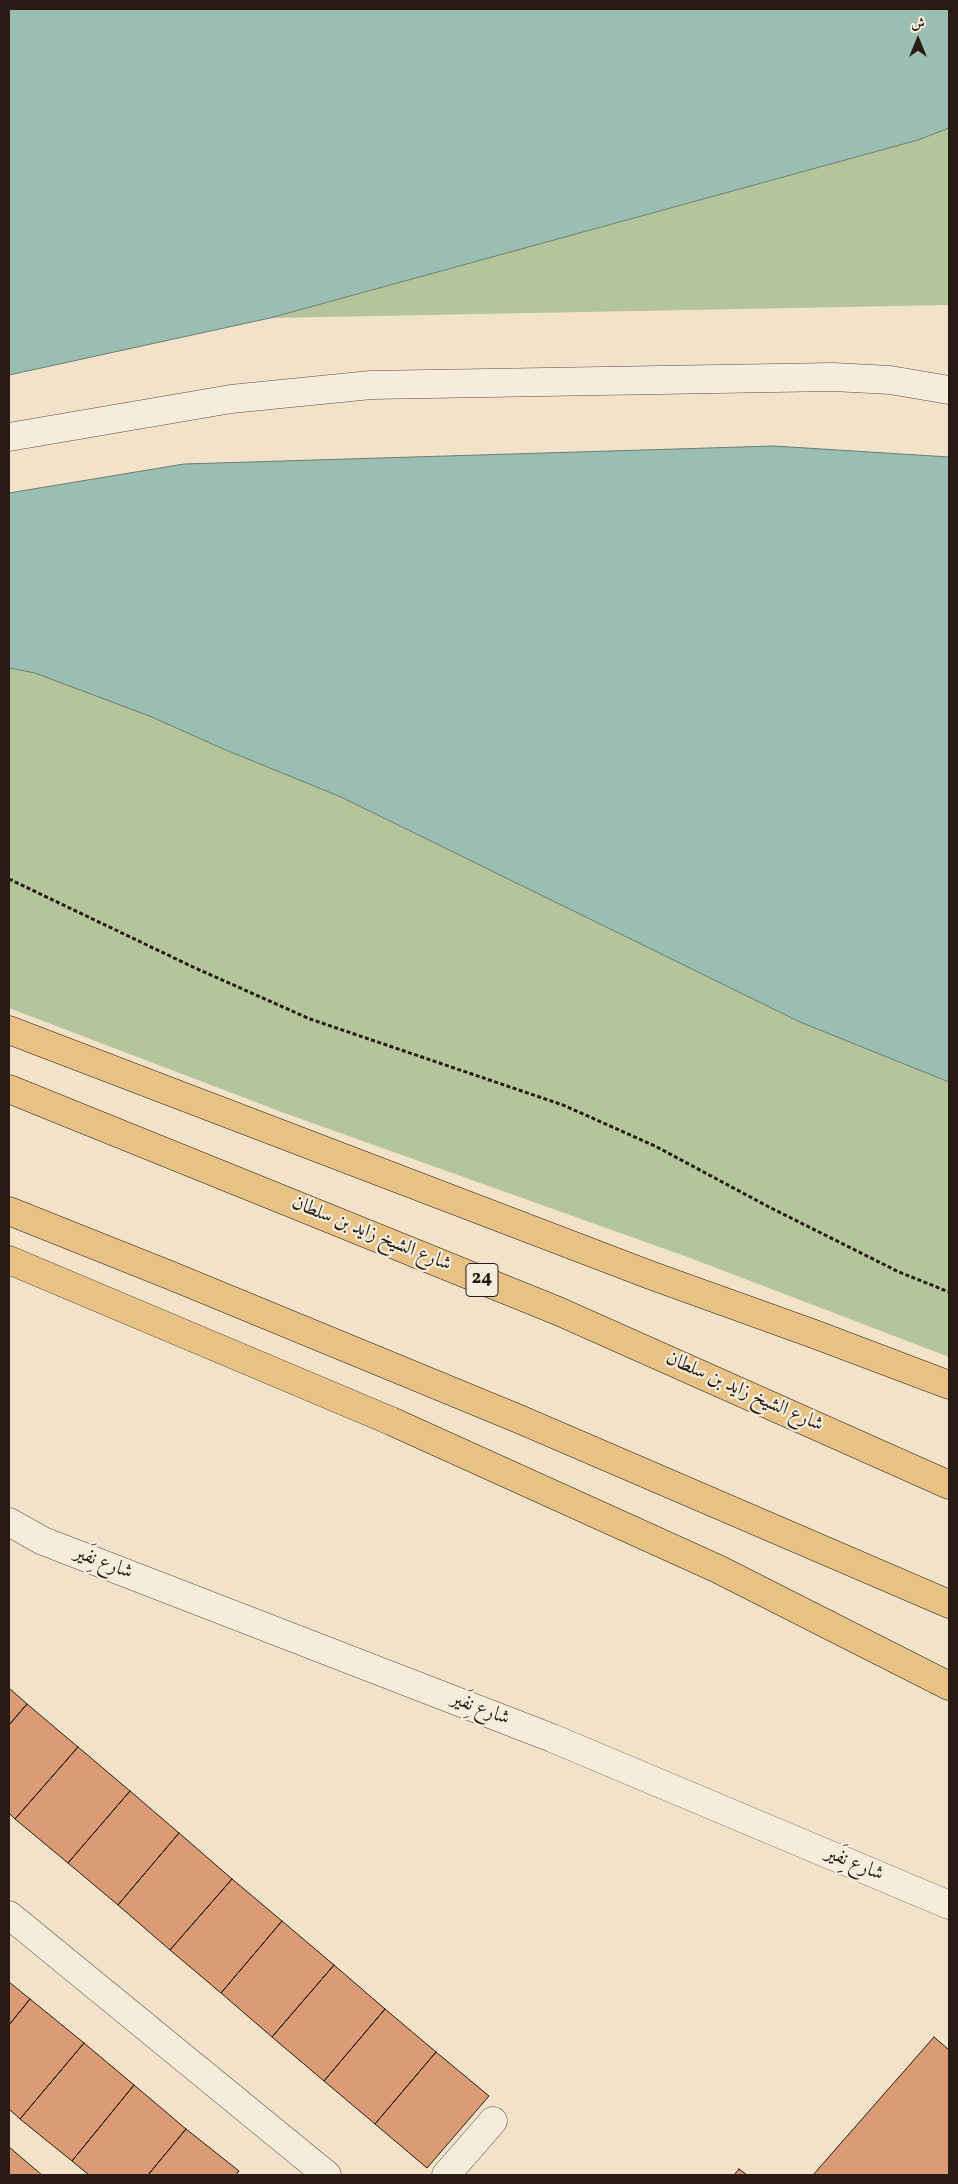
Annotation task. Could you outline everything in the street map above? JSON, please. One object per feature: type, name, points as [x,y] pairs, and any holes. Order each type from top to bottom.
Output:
[{"type":"main road","points":[[9,1030],[650,1276],[814,1334],[949,1385]]},
{"type":"main road","name":"شارع الشيخ زايد بن سلطان","points":[[9,1089],[558,1310],[949,1485]]},
{"type":"main road","points":[[9,1211],[519,1419],[949,1604]]},
{"type":"main road","points":[[9,1260],[400,1425],[718,1569],[949,1686]]},
{"type":"street","points":[[9,437],[231,398],[370,386],[833,377],[890,380],[949,390]]},
{"type":"street","name":"شارع نِفَير","points":[[9,1522],[43,1541],[552,1738],[949,1905]]},
{"type":"street","points":[[9,1915],[327,2175]]},
{"type":"street","points":[[446,2175],[492,2121]]},
{"type":"path","points":[[9,880],[193,967],[310,1019],[563,1105],[655,1146],[769,1207],[899,1272],[949,1292]]},
{"type":"green space","points":[[949,128],[949,305],[270,318],[918,140]]},
{"type":"green space","points":[[774,446],[949,457],[949,1357],[693,1259],[287,1114],[9,1008],[9,493],[184,464]]},
{"type":"water","points":[[9,9],[949,9],[949,128],[918,140],[270,318],[9,375]]},
{"type":"water","points":[[774,446],[949,457],[949,1082],[800,1022],[341,797],[221,748],[152,717],[35,673],[9,668],[9,493],[184,464]]},
{"type":"building","points":[[9,1688],[27,1704],[9,1725]]},
{"type":"building","points":[[27,1704],[78,1747],[15,1819],[9,1813],[9,1725]]},
{"type":"building","points":[[78,1747],[130,1791],[68,1863],[15,1819]]},
{"type":"building","points":[[130,1791],[179,1833],[118,1905],[68,1863]]},
{"type":"building","points":[[179,1833],[232,1879],[170,1950],[118,1905]]},
{"type":"building","points":[[232,1879],[282,1921],[221,1993],[170,1950]]},
{"type":"building","points":[[282,1921],[334,1965],[272,2037],[221,1993]]},
{"type":"building","points":[[334,1965],[385,2009],[324,2081],[272,2037]]},
{"type":"building","points":[[9,1982],[30,1999],[9,2025]]},
{"type":"building","points":[[30,1999],[84,2043],[20,2119],[9,2109],[9,2025]]},
{"type":"building","points":[[385,2009],[436,2052],[375,2124],[324,2081]]},
{"type":"building","points":[[934,2037],[949,2050],[949,2175],[813,2175]]},
{"type":"building","points":[[84,2043],[134,2085],[72,2161],[20,2119]]},
{"type":"building","points":[[436,2052],[489,2096],[427,2168],[375,2124]]},
{"type":"building","points":[[134,2085],[186,2129],[148,2175],[89,2175],[72,2161]]},
{"type":"building","points":[[186,2129],[239,2171],[236,2175],[148,2175]]},
{"type":"building","points":[[9,2147],[42,2175],[9,2175]]},
{"type":"building","points":[[739,2169],[747,2175],[734,2175]]}]
